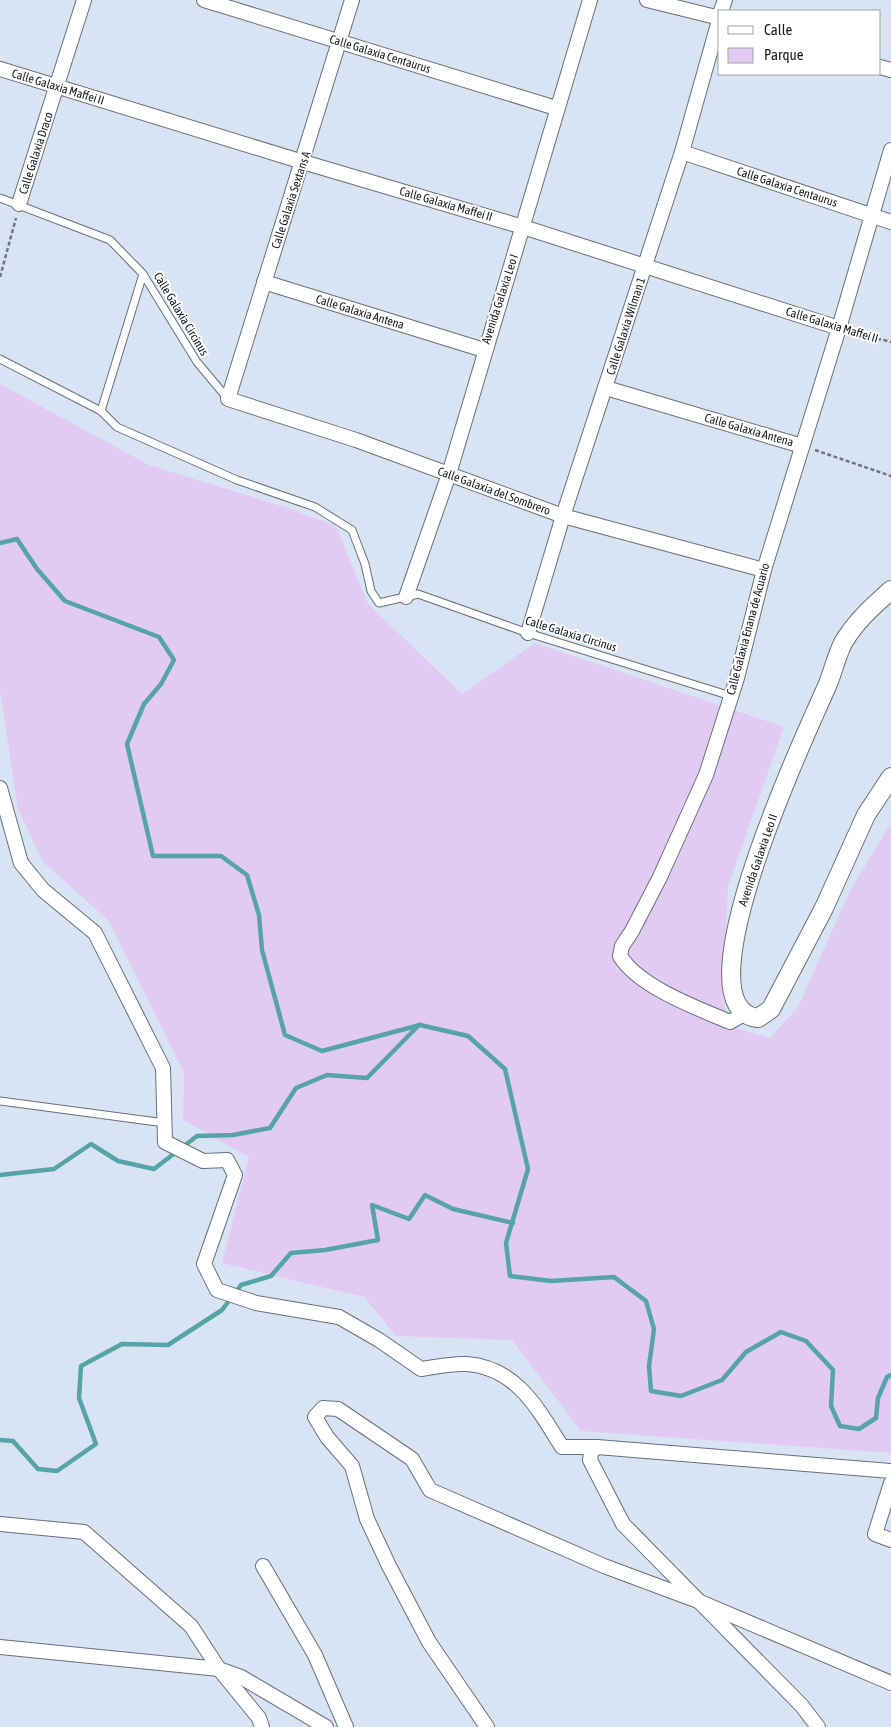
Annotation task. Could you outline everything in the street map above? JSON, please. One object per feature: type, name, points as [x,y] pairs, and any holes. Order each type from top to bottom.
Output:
[{"type":"street","name":"Calle Galaxia Draco","points":[[19,204],[58,87],[84,0]]},
{"type":"street","name":"Calle Galaxia Centaurus","points":[[204,0],[556,108]]},
{"type":"street","name":"Calle Galaxia Sextans A","points":[[228,399],[341,41],[352,0]]},
{"type":"street","name":"Avenida Galaxia Leo I","points":[[406,597],[448,474],[484,350],[523,227],[556,108],[590,0]]},
{"type":"street","points":[[647,0],[718,18]]},
{"type":"street","name":"Calle Galaxia Wilman 1","points":[[528,633],[563,516],[682,152],[718,25]]},
{"type":"street","name":"Calle Galaxia Maffei II","points":[[0,68],[303,162],[646,265],[839,328]]},
{"type":"street","name":"Calle Galaxia Enana de Acuario","points":[[744,1014],[730,1022],[695,1008],[627,968],[620,956],[622,946],[632,931],[660,877],[706,775],[731,696],[764,570],[839,328],[891,150]]},
{"type":"street","name":"Calle Galaxia Centaurus","points":[[682,152],[891,222]]},
{"type":"street","name":"Calle Galaxia Antena","points":[[264,282],[484,350]]},
{"type":"street","name":"Calle Galaxia Antena","points":[[606,388],[802,446]]},
{"type":"street","name":"Calle Galaxia del Sombrero","points":[[228,399],[356,440],[563,516],[764,570]]},
{"type":"street","name":"Avenida Galaxia Leo II","points":[[744,1014],[735,1004],[732,991],[737,926],[746,887],[796,751],[827,686],[843,644],[870,608],[891,590]]},
{"type":"street","points":[[744,1014],[758,1018],[771,1009],[824,908],[866,815],[891,777]]},
{"type":"street","points":[[1,795],[21,863],[43,890],[95,933],[163,1068],[165,1142],[203,1161],[227,1160],[234,1175],[204,1264],[216,1290],[256,1303],[339,1317],[379,1340],[421,1369],[466,1364],[498,1370],[532,1400],[562,1447],[597,1447],[891,1471]]},
{"type":"street","points":[[487,1727],[429,1642],[389,1566],[367,1519],[352,1466],[327,1437],[314,1417],[323,1408],[338,1409],[412,1459],[430,1490],[604,1566],[698,1601],[891,1682]]},
{"type":"street","points":[[597,1447],[591,1452],[590,1460],[624,1524],[802,1706],[818,1727]]},
{"type":"street","points":[[891,1482],[876,1534],[891,1540]]},
{"type":"street","points":[[0,1524],[84,1532],[191,1626],[219,1669],[259,1718],[262,1727]]},
{"type":"street","points":[[263,1566],[315,1655],[346,1727]]},
{"type":"street","points":[[0,1648],[219,1669],[241,1676],[326,1727]]},
{"type":"lane","name":"Calle Galaxia Circinus","points":[[0,198],[110,240],[143,274],[196,362],[228,399]]},
{"type":"lane","points":[[0,359],[101,411],[143,274]]},
{"type":"lane","name":"Calle Galaxia Circinus","points":[[101,411],[117,427],[237,480],[315,507],[352,530],[365,564],[371,591],[379,603],[418,594],[528,633],[731,696]]},
{"type":"lane","points":[[0,1101],[165,1123]]},
{"type":"path","name":"Calle Galaxia Draco","points":[[0,277],[19,204]]},
{"type":"path","name":"Calle Galaxia Maffei II","points":[[839,328],[891,342]]},
{"type":"path","name":"Calle Galaxia Antena","points":[[802,446],[891,476]]},
{"type":"green space","points":[[0,384],[149,465],[285,507],[336,526],[368,604],[462,694],[535,643],[784,727],[728,886],[723,998],[729,1026],[770,1038],[798,1007],[850,891],[891,823],[891,1453],[581,1431],[512,1340],[396,1336],[364,1297],[222,1263],[249,1157],[183,1120],[184,1073],[109,921],[43,862],[18,809],[0,690]]},
{"type":"waterway","points":[[0,543],[17,539],[37,569],[65,601],[159,637],[174,660],[161,684],[144,704],[127,744],[153,856],[221,856],[247,875],[259,915],[262,950],[285,1035],[322,1051],[420,1025],[468,1036],[505,1069],[528,1169],[506,1243],[510,1276],[551,1281],[614,1277],[646,1301],[654,1329],[649,1366],[651,1391],[681,1396],[722,1380],[746,1352],[781,1332],[806,1341],[833,1370],[831,1406],[840,1426],[859,1429],[876,1418],[878,1398],[887,1377],[891,1375]]},
{"type":"waterway","points":[[0,1175],[54,1169],[91,1144],[118,1161],[154,1169],[197,1136],[233,1135],[270,1128],[296,1088],[327,1075],[367,1078],[419,1025]]},
{"type":"waterway","points":[[238,1289],[241,1285],[271,1276],[291,1253],[325,1250],[378,1240],[372,1205],[409,1219],[425,1195],[453,1209],[513,1223]]},
{"type":"waterway","points":[[0,1440],[13,1441],[38,1469],[57,1471],[96,1444],[79,1398],[81,1366],[122,1344],[168,1345],[222,1310],[228,1302]]}]
